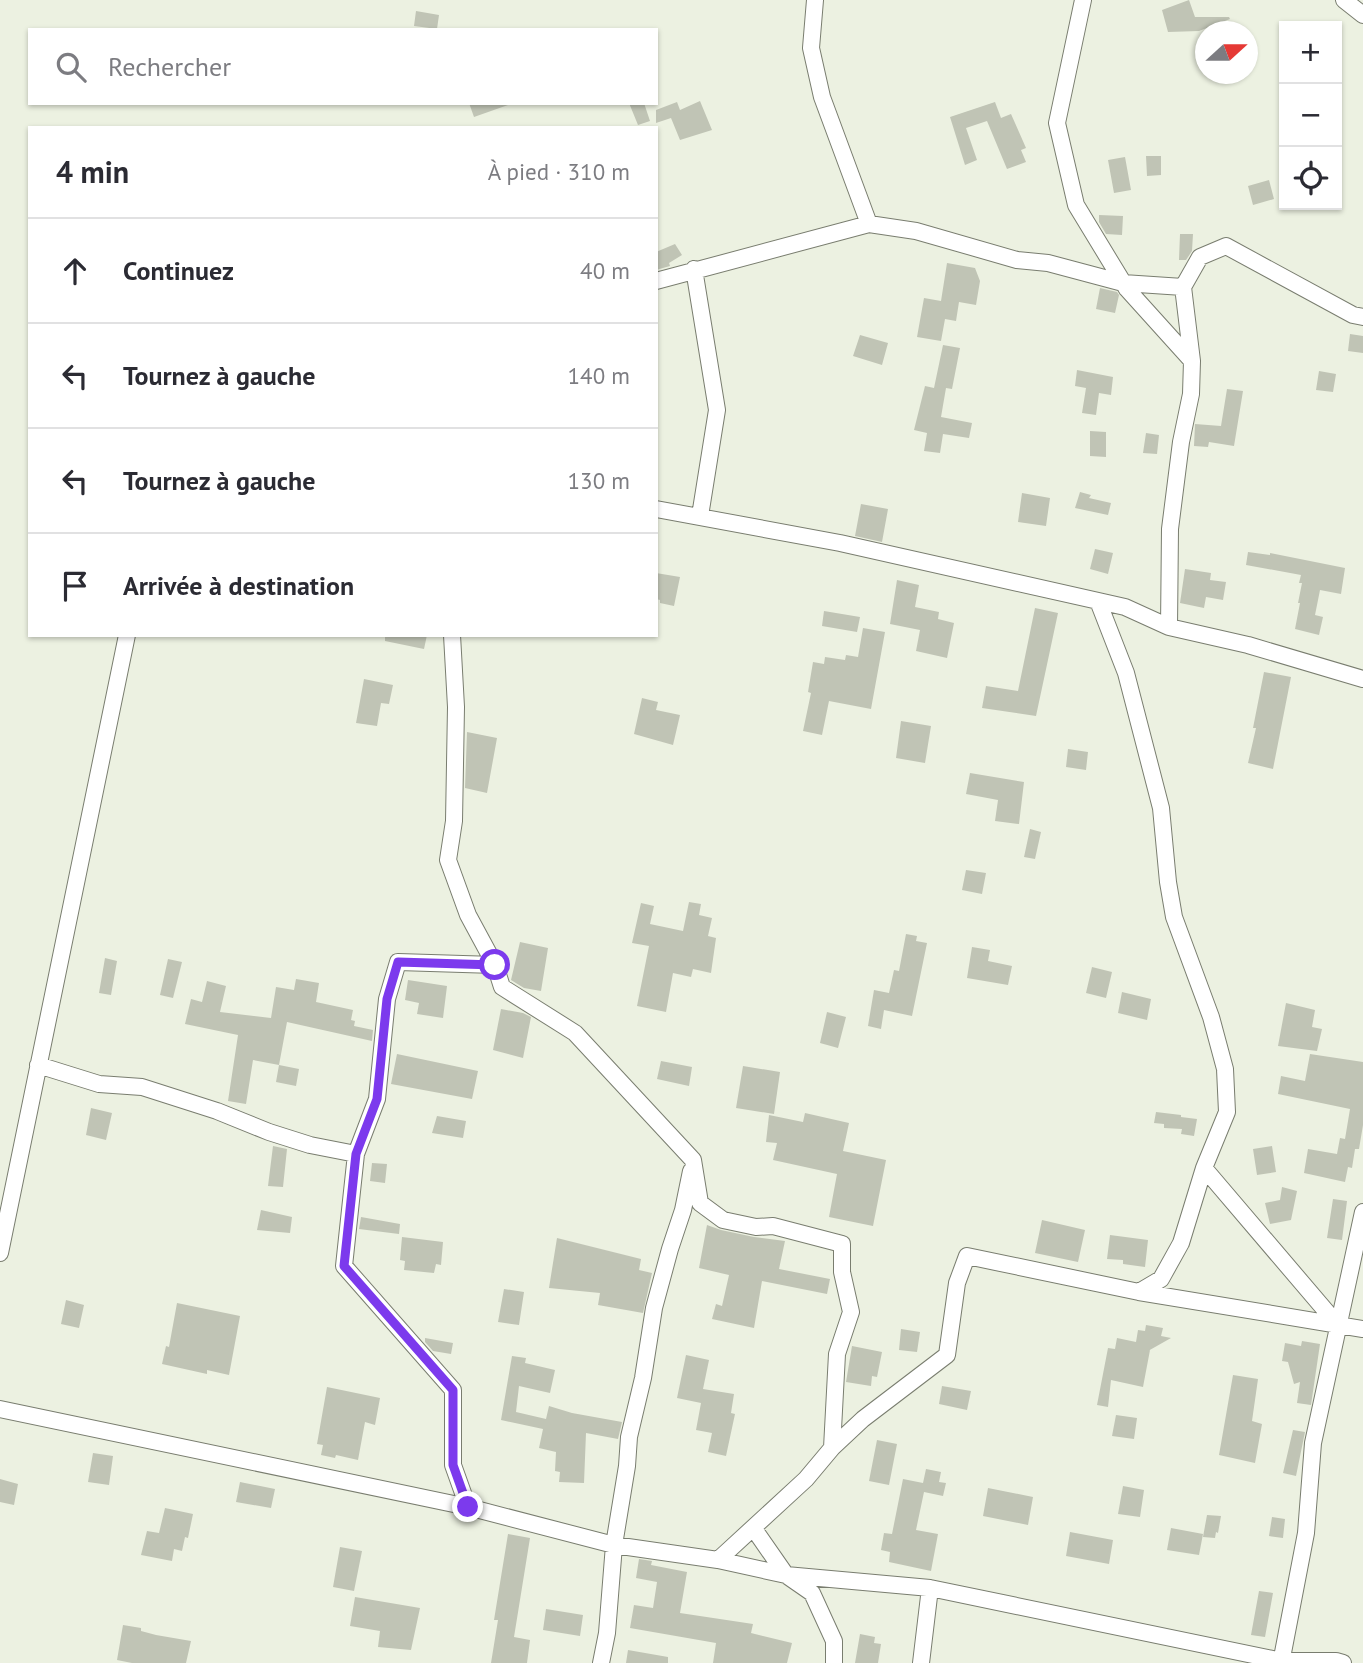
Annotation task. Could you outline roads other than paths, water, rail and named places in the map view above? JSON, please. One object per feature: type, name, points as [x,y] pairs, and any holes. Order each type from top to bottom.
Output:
[{"type":"street","points":[[815,0],[811,48],[822,97],[869,224]]},
{"type":"street","points":[[1083,0],[1057,123],[1076,205],[1123,283],[1192,360]]},
{"type":"street","points":[[1345,0],[1363,15]]},
{"type":"street","points":[[658,280],[869,224],[916,231],[1017,260],[1048,263],[1123,283],[1183,287]]},
{"type":"street","points":[[1169,627],[1170,529],[1181,442],[1191,394],[1192,360],[1183,287],[1200,257],[1226,246],[1353,315],[1363,317]]},
{"type":"street","points":[[694,269],[717,410],[700,516]]},
{"type":"street","points":[[658,509],[840,543],[1125,607],[1169,627],[1248,645],[1363,679]]},
{"type":"street","points":[[1098,601],[1126,673],[1161,808],[1174,917],[1211,1017],[1225,1069],[1227,1112],[1204,1168],[1181,1243],[1161,1279],[1139,1292]]},
{"type":"street","points":[[0,1253],[127,637]]},
{"type":"street","points":[[452,637],[456,707],[454,821],[449,860],[468,915],[495,965],[502,987],[575,1033],[693,1160],[700,1203],[723,1220],[756,1227],[773,1226],[842,1244],[842,1272],[851,1312],[837,1354],[832,1448]]},
{"type":"street","points":[[468,1507],[453,1465],[453,1390],[344,1266],[356,1154],[377,1099],[387,999],[398,962],[495,965]]},
{"type":"street","points":[[38,1065],[99,1084],[142,1087],[217,1111],[279,1135],[356,1154]]},
{"type":"street","points":[[601,1663],[607,1633],[614,1545],[629,1437],[643,1378],[654,1308],[683,1210],[693,1160]]},
{"type":"street","points":[[1204,1168],[1337,1324]]},
{"type":"street","points":[[1281,1662],[1306,1533],[1313,1443],[1363,1212]]},
{"type":"street","points":[[718,1560],[806,1479],[832,1448],[863,1419],[947,1355],[957,1283],[967,1256],[1139,1292],[1363,1329]]},
{"type":"street","points":[[0,1409],[468,1507],[614,1545],[718,1560],[786,1574],[930,1588],[1281,1662],[1343,1663]]},
{"type":"street","points":[[754,1529],[786,1574],[812,1593],[834,1641],[834,1663]]},
{"type":"street","points":[[921,1663],[930,1588]]}]
